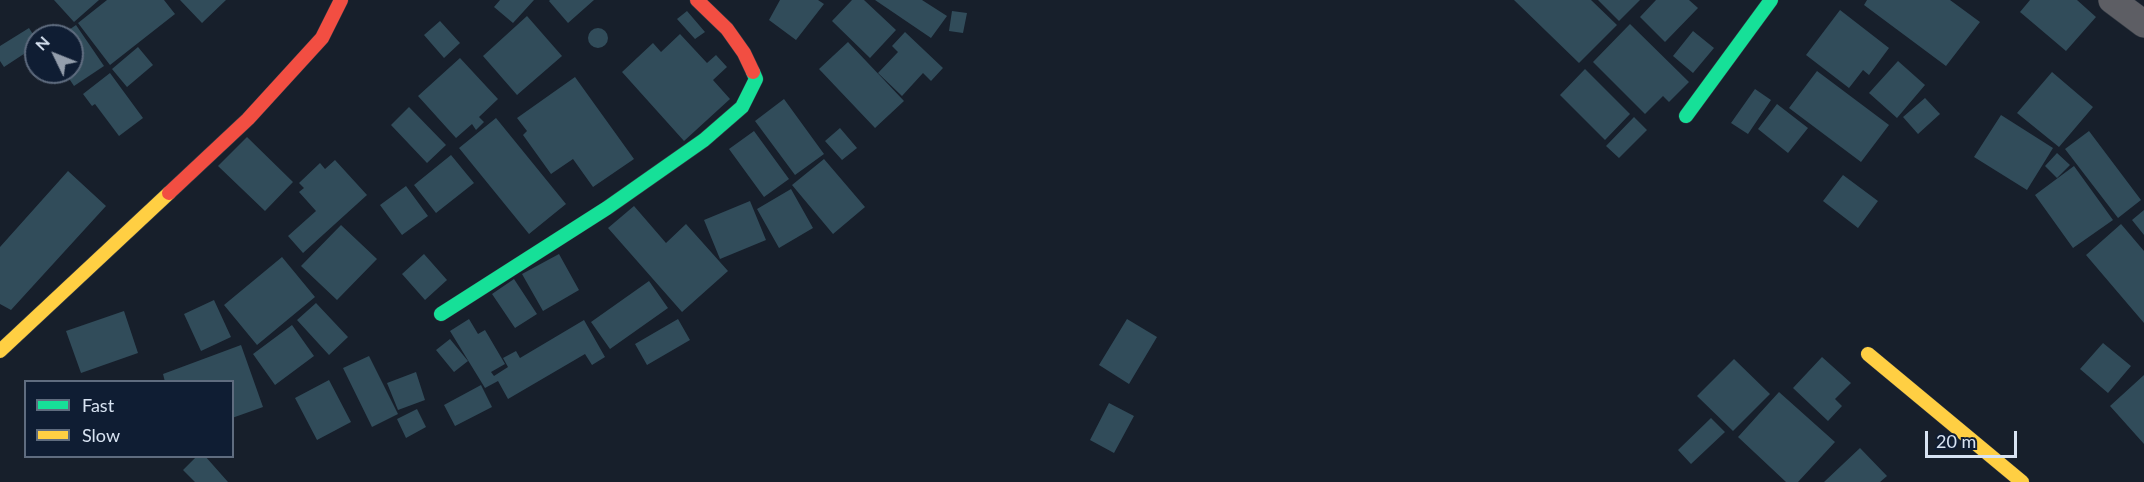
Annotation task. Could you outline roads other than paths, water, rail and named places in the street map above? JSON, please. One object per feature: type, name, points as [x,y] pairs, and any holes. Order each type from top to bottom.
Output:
[{"type":"street","points":[[0,351],[248,120],[322,38],[341,0]]},
{"type":"street","points":[[441,314],[607,208],[704,140],[742,107],[756,79],[744,53],[727,29],[697,0]]},
{"type":"street","points":[[1686,116],[1771,0]]},
{"type":"street","points":[[2112,0],[2144,24]]},
{"type":"street","points":[[1869,354],[2022,482]]}]
